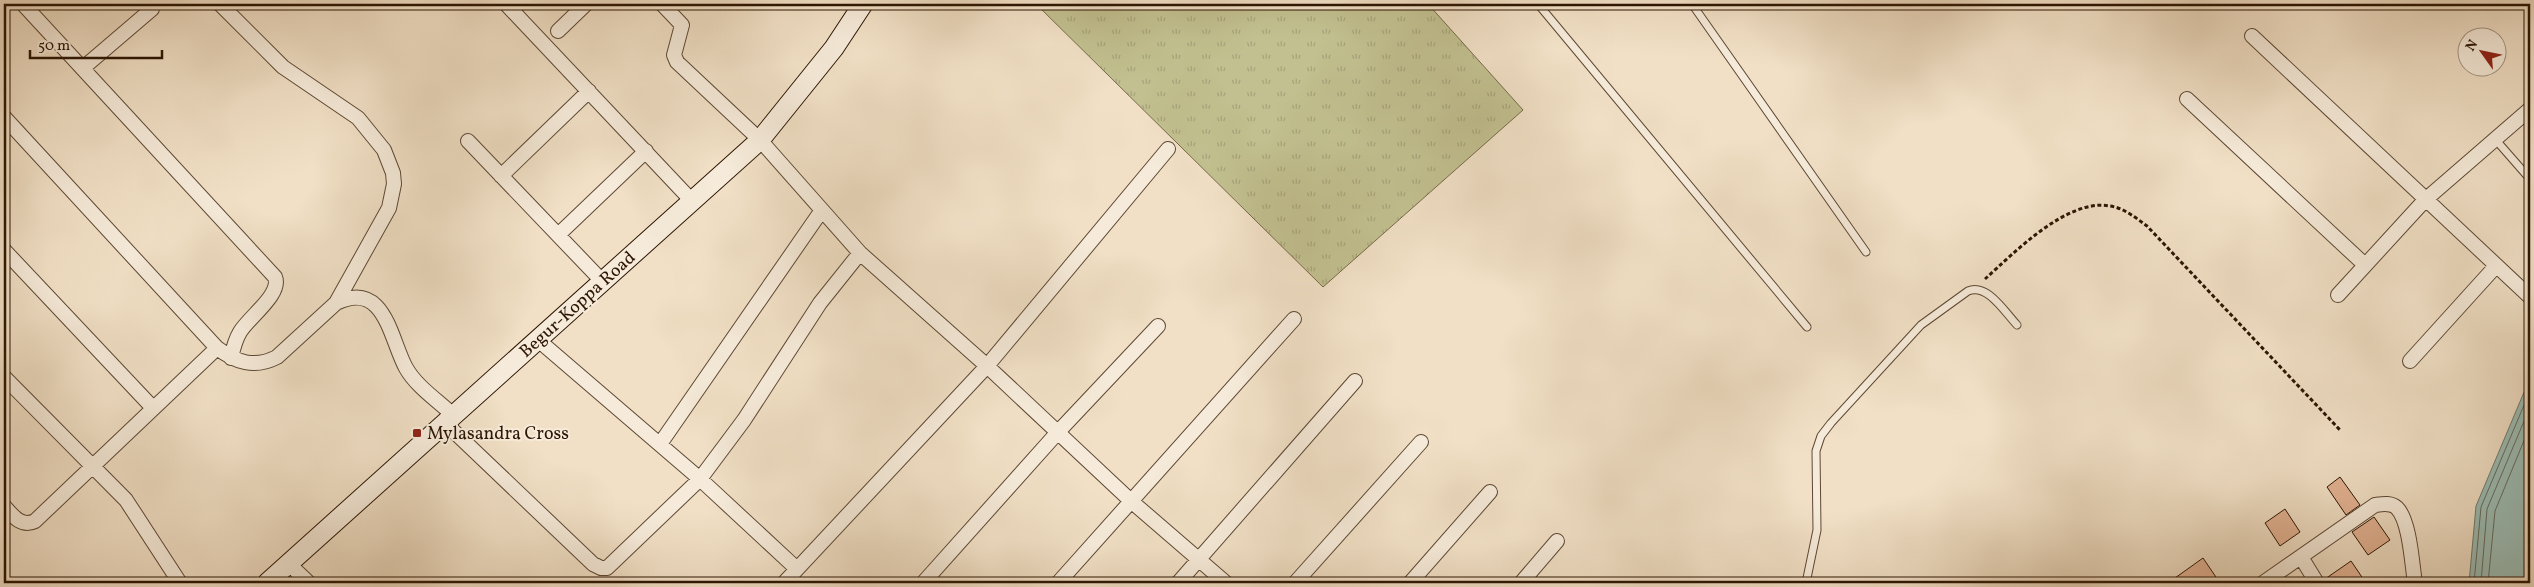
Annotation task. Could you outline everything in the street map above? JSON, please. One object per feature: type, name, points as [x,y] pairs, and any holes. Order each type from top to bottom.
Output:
[{"type":"main road","name":"Begur-Koppa Road","points":[[267,583],[448,418],[760,140],[834,48],[863,4]]},
{"type":"street","points":[[23,4],[275,277],[278,283],[274,291],[240,330],[231,358]]},
{"type":"street","points":[[220,4],[283,67],[358,118],[384,150],[393,173],[394,184],[389,208],[336,303]]},
{"type":"street","points":[[506,4],[692,201]]},
{"type":"street","points":[[558,31],[586,4]]},
{"type":"street","points":[[662,4],[682,25],[674,55],[677,62],[760,140],[860,253],[986,366],[1131,501],[1226,583]]},
{"type":"street","points":[[83,68],[152,9]]},
{"type":"street","points":[[2252,36],[2424,200],[2530,297]]},
{"type":"street","points":[[501,176],[589,91]]},
{"type":"street","points":[[2187,99],[2365,265]]},
{"type":"street","points":[[2338,295],[2424,200],[2530,109]]},
{"type":"street","points":[[4,117],[217,348],[231,358],[243,363],[268,362],[278,357],[336,303],[347,297],[359,297],[371,302],[382,312],[388,323],[406,367],[448,418],[593,564],[600,568],[612,564],[700,479],[744,420],[820,303],[860,253]]},
{"type":"street","points":[[468,141],[602,281]]},
{"type":"street","points":[[784,583],[986,366],[1168,149]]},
{"type":"street","points":[[558,235],[646,152]]},
{"type":"street","points":[[660,444],[822,210]]},
{"type":"street","points":[[4,250],[153,408]]},
{"type":"street","points":[[2410,360],[2496,266]]},
{"type":"street","points":[[1058,583],[1294,319]]},
{"type":"street","points":[[923,583],[1058,432],[1158,326]]},
{"type":"street","points":[[537,339],[700,479],[797,569]]},
{"type":"street","points":[[4,506],[17,520],[30,524],[92,468],[217,348]]},
{"type":"street","points":[[4,377],[92,468],[126,500],[180,583]]},
{"type":"street","points":[[1178,583],[1355,381]]},
{"type":"street","points":[[1296,583],[1421,442]]},
{"type":"street","points":[[1410,583],[1490,492]]},
{"type":"street","points":[[2264,583],[2375,505],[2388,503],[2397,507],[2405,522],[2415,583]]},
{"type":"street","points":[[1521,583],[1557,541]]},
{"type":"street","points":[[2301,556],[2317,583]]},
{"type":"street","points":[[289,564],[309,583]]},
{"type":"lane","points":[[1538,4],[1807,327]]},
{"type":"lane","points":[[1692,4],[1866,252]]},
{"type":"lane","points":[[2495,139],[2530,179]]},
{"type":"lane","points":[[1806,583],[1817,530],[1816,451],[1821,436],[1921,325],[1975,288],[1985,291],[2017,324]]},
{"type":"path","points":[[1975,288],[2044,227],[2087,207],[2111,206],[2125,211],[2147,226],[2340,430]]},
{"type":"green space","points":[[1036,4],[1428,4],[1523,110],[1323,287]]},
{"type":"water","points":[[2530,378],[2530,583],[2469,583],[2476,506]]},
{"type":"building","points":[[2340,477],[2360,505],[2346,515],[2327,487]]},
{"type":"building","points":[[2285,509],[2300,532],[2280,546],[2265,523]]},
{"type":"building","points":[[2374,517],[2390,540],[2368,555],[2352,532]]},
{"type":"building","points":[[2203,558],[2220,583],[2168,583]]},
{"type":"building","points":[[2351,561],[2366,583],[2326,583],[2325,579]]},
{"type":"place","name":"Mylasandra Cross","points":[[417,433]]}]
